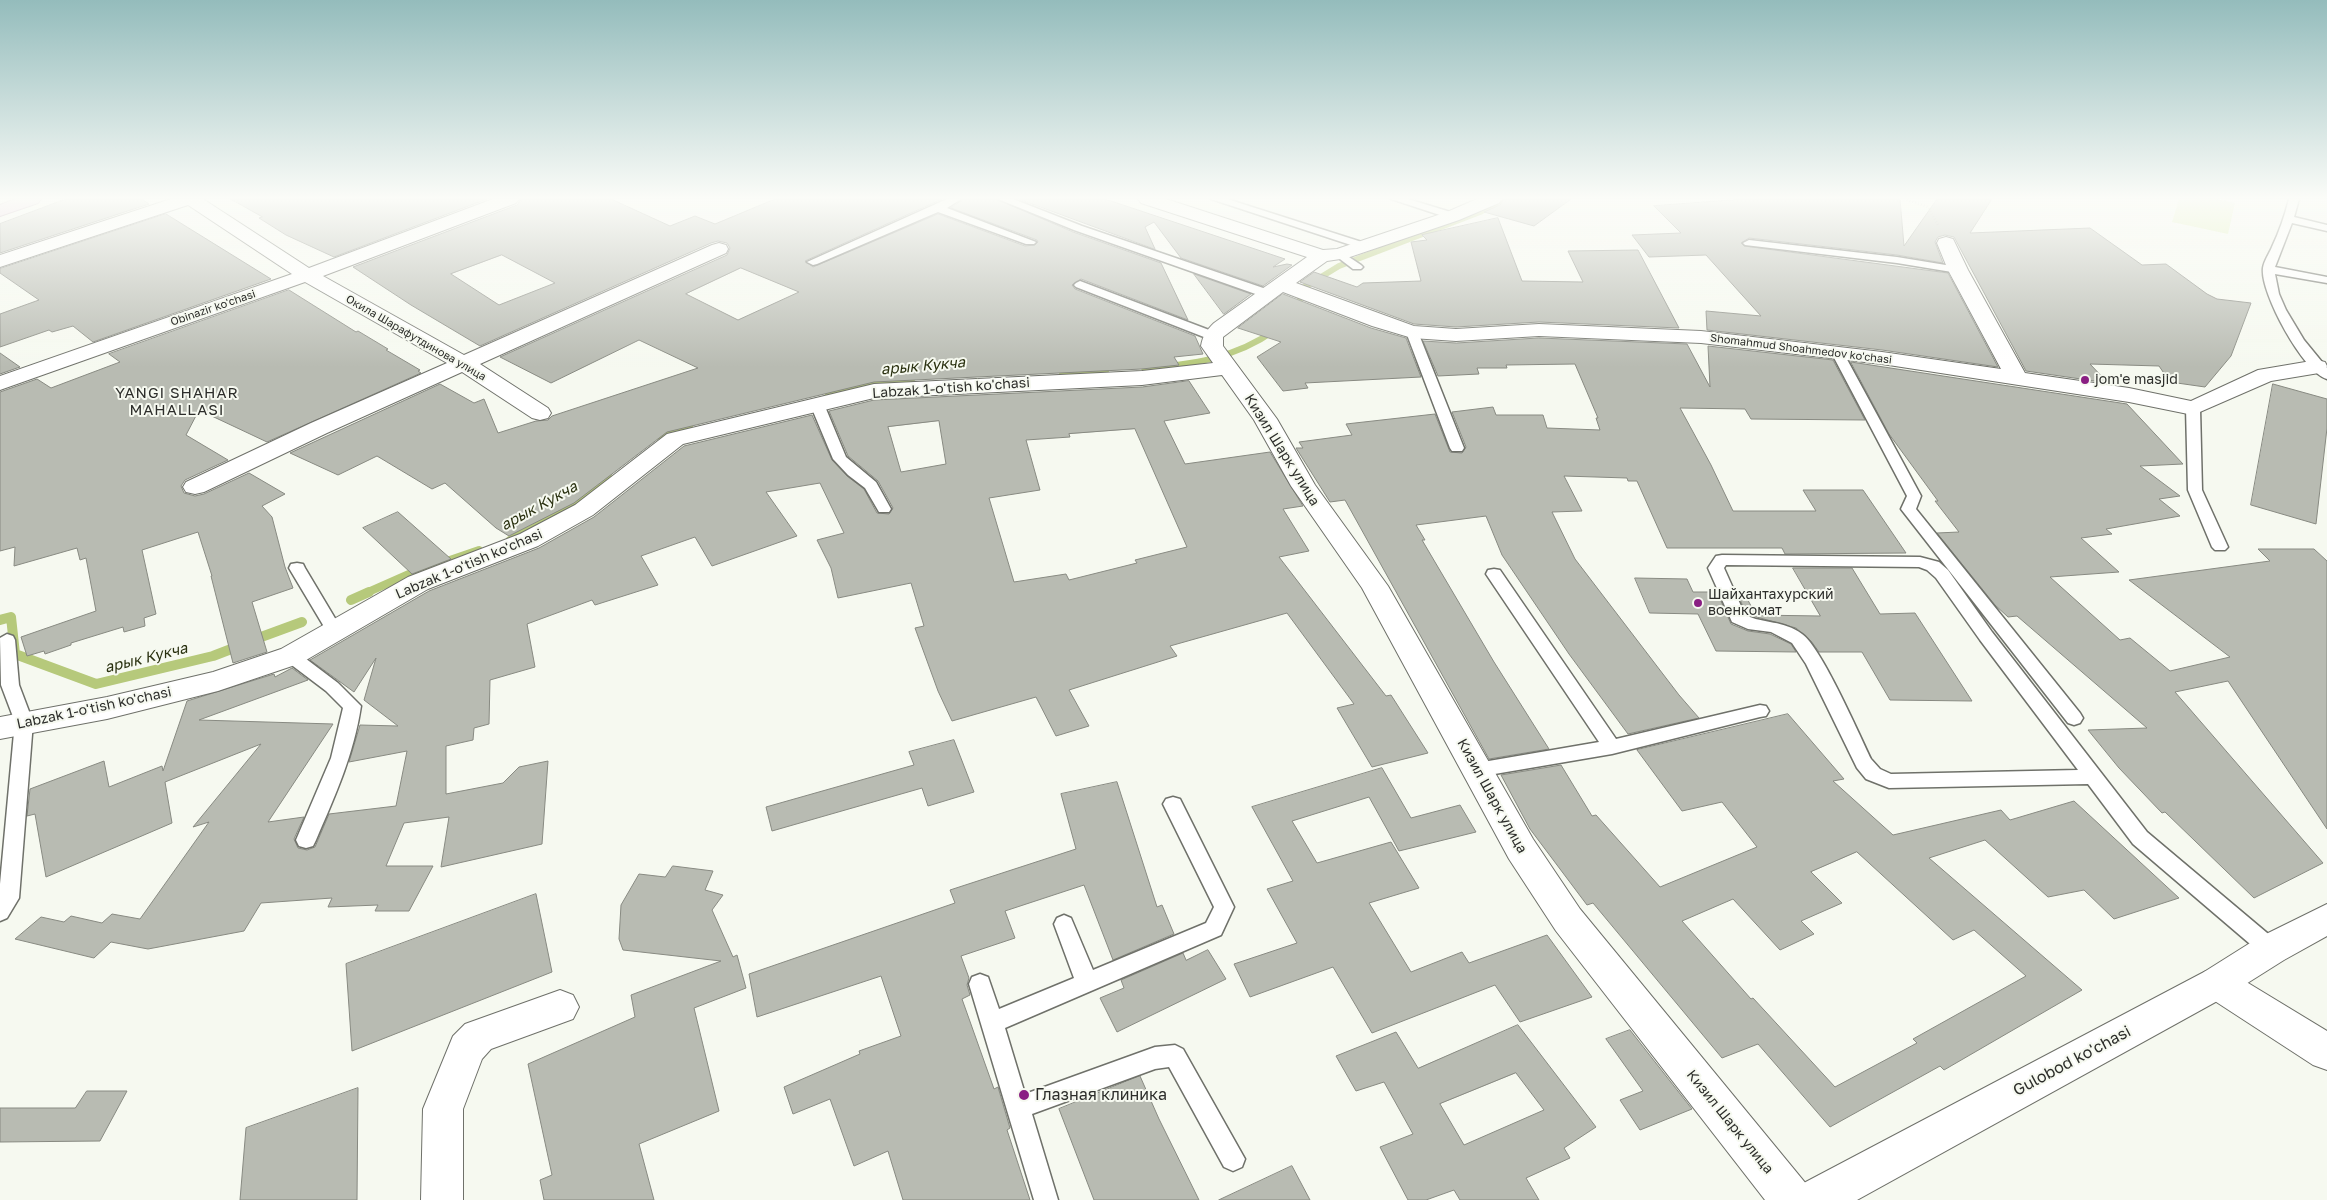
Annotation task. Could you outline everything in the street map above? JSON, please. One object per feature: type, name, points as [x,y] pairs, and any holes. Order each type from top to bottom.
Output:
[{"type":"street","points":[[0,261],[18,255]]},
{"type":"street","name":"Окила Шарафутдинова улица","points":[[276,255],[307,275],[463,363],[540,413]]},
{"type":"street","name":"Obinazir ko'chasi","points":[[0,383],[360,255]]},
{"type":"street","points":[[195,487],[463,363],[706,255]]},
{"type":"street","points":[[1217,350],[1221,327],[1275,289],[1331,255]]},
{"type":"street","points":[[1951,255],[2016,378]]},
{"type":"street","name":"Shomahmud Shoahmedov ko'chasi","points":[[1275,289],[1323,300],[1379,322],[1412,332],[1456,335],[1539,330],[1701,337],[1837,352],[2016,378],[2193,408]]},
{"type":"street","name":"Labzak 1-o'tish ko'chasi","points":[[12,725],[108,708],[208,683],[291,656],[418,583],[529,540],[584,510],[674,439],[763,420],[817,404],[874,391],[1142,378],[1217,350]]},
{"type":"street","name":"Кизил Шарк улица","points":[[1217,350],[1265,419],[1303,486],[1374,586],[1521,849],[1568,920],[1792,1200]]},
{"type":"street","points":[[2193,408],[2266,375],[2322,371]]},
{"type":"street","name":"Gulobod ko'chasi","points":[[1816,1200],[2217,983],[2271,949],[2327,918]]},
{"type":"street","points":[[2217,983],[2327,1052]]},
{"type":"street","points":[[442,1200],[443,1109],[467,1048],[478,1036],[560,1006]]},
{"type":"lane","points":[[813,262],[829,255]]},
{"type":"lane","points":[[1165,255],[1275,289]]},
{"type":"lane","points":[[1331,255],[1357,267]]},
{"type":"lane","points":[[1853,255],[1958,270]]},
{"type":"lane","points":[[2275,255],[2269,269],[2271,288],[2278,308],[2322,371]]},
{"type":"lane","points":[[2269,269],[2327,280]]},
{"type":"lane","points":[[1080,285],[1217,350]]},
{"type":"lane","points":[[1412,332],[1457,448]]},
{"type":"lane","points":[[1837,352],[1914,496],[1908,509],[2074,718]]},
{"type":"lane","points":[[817,404],[840,459],[853,472],[871,485],[884,508]]},
{"type":"lane","points":[[2193,408],[2195,490],[2220,547]]},
{"type":"lane","points":[[2093,777],[1889,781],[1873,774],[1864,763],[1814,662],[1798,639],[1775,627],[1748,623],[1738,618],[1716,568],[1722,560],[1920,562],[1933,566],[1942,574],[1986,636],[2140,838],[2271,949]]},
{"type":"lane","points":[[297,568],[334,630]]},
{"type":"lane","points":[[1494,574],[1612,747]]},
{"type":"lane","points":[[0,912],[8,898],[12,725],[7,640]]},
{"type":"lane","points":[[291,656],[332,687],[352,706],[349,732],[306,840]]},
{"type":"lane","points":[[1477,770],[1612,747],[1760,711]]},
{"type":"lane","points":[[991,1023],[1214,929],[1224,907],[1173,804]]},
{"type":"lane","points":[[1064,924],[1087,982]]},
{"type":"lane","points":[[980,984],[1046,1200]]},
{"type":"lane","points":[[1018,1108],[1155,1058],[1175,1056],[1233,1159]]},
{"type":"building","points":[[42,255],[232,255],[271,279],[93,342],[73,326],[52,332],[49,330],[0,347],[0,314],[39,300],[0,273],[0,269]]},
{"type":"building","points":[[385,255],[502,255],[684,255],[480,346],[411,305],[353,267]],"holes":[[[502,255],[555,283],[499,305],[451,274]]]},
{"type":"building","points":[[727,255],[818,255],[805,261],[813,267],[841,255],[1138,255],[1161,263],[1188,320],[1081,279],[1072,285],[1075,289],[1195,336],[1203,354],[1174,357],[1179,365],[1142,369],[874,382],[667,432],[574,503],[509,536],[496,528],[445,483],[432,489],[377,456],[338,475],[290,453],[440,384],[474,403],[484,399],[498,433],[536,421],[548,420],[552,416],[698,368],[639,340],[551,383],[500,357]],"holes":[[[741,268],[799,292],[738,320],[686,294]]]},
{"type":"building","points":[[1179,255],[1273,255],[1285,259],[1273,267],[1287,264],[1292,265],[1263,286],[1181,258]]},
{"type":"building","points":[[1414,255],[1512,255],[1522,281],[1583,282],[1570,255],[1641,255],[1679,328],[1539,322],[1456,327],[1414,324],[1300,282],[1314,272],[1357,287],[1363,283],[1421,281]]},
{"type":"building","points":[[1647,255],[1706,255],[1649,257]]},
{"type":"building","points":[[1706,255],[1812,255],[1948,273],[1998,367],[1882,350],[1707,330],[1706,311],[1761,316]]},
{"type":"building","points":[[1897,255],[1940,255],[1943,263]]},
{"type":"building","points":[[1964,255],[2128,255],[2142,265],[2166,264],[2207,294],[2217,299],[2251,303],[2231,356],[2205,387],[2170,382],[2159,366],[2090,364],[2108,383],[2026,371]]},
{"type":"building","points":[[1194,274],[1251,294],[1224,314]]},
{"type":"building","points":[[289,290],[356,332],[358,331],[388,349],[386,350],[420,370],[418,371],[421,373],[267,442],[199,410],[186,435],[228,460],[185,480],[181,486],[184,493],[195,496],[204,494],[249,473],[285,494],[262,506],[272,517],[285,567],[293,588],[252,602],[267,652],[233,663],[212,576],[198,532],[142,550],[156,614],[144,618],[145,626],[124,632],[123,627],[71,643],[71,645],[45,654],[44,651],[27,656],[21,637],[96,611],[86,558],[80,560],[77,548],[14,566],[15,547],[0,551],[0,392],[37,379],[51,388],[120,362],[109,354]]},
{"type":"building","points":[[1283,294],[1371,328],[1406,338],[1421,377],[1305,383],[1308,388],[1283,391],[1257,357],[1281,342],[1238,328]]},
{"type":"building","points":[[1539,338],[1687,344],[1710,387],[1708,346],[1833,360],[1865,420],[1751,419],[1745,409],[1680,408],[1733,511],[1816,511],[1803,490],[1863,490],[1906,553],[1785,554],[1782,548],[1667,548],[1637,481],[1628,481],[1627,478],[1564,476],[1582,511],[1552,512],[1575,559],[1679,695],[1699,718],[1628,734],[1569,654],[1502,555],[1486,516],[1416,525],[1425,540],[1422,540],[1494,662],[1549,749],[1489,759],[1345,500],[1330,502],[1296,448],[1303,448],[1299,442],[1352,435],[1346,424],[1435,414],[1450,452],[1462,453],[1466,447],[1452,412],[1493,407],[1496,415],[1543,415],[1547,428],[1600,430],[1596,418],[1598,418],[1575,364],[1506,365],[1507,368],[1477,368],[1479,374],[1438,376],[1423,341],[1456,343]]},
{"type":"building","points":[[0,353],[20,367],[0,374]]},
{"type":"building","points":[[1851,362],[2127,404],[2183,464],[2140,466],[2180,496],[2159,499],[2180,516],[2106,529],[2112,534],[2081,538],[2119,572],[2050,577],[2120,640],[2130,638],[2170,671],[2230,657],[2129,580],[2270,561],[2258,549],[2314,549],[2327,561],[2327,829],[2228,681],[2175,692],[2323,863],[2254,898],[2165,812],[2162,813],[2119,768],[2088,730],[2147,728],[2017,616],[2008,617],[1995,605],[1937,533],[1959,532],[1935,501],[1938,501],[1889,434]]},
{"type":"building","points":[[1189,381],[1210,413],[1164,421],[1185,464],[1270,452],[1303,506],[1283,509],[1309,551],[1279,557],[1386,696],[1391,695],[1428,753],[1372,767],[1337,708],[1354,704],[1287,613],[1170,646],[1177,656],[1069,690],[1089,726],[1056,736],[1036,697],[952,721],[938,691],[915,628],[924,626],[911,583],[838,598],[831,568],[817,540],[844,533],[820,483],[766,492],[797,536],[712,566],[695,537],[641,556],[658,585],[595,605],[592,600],[527,624],[535,667],[490,680],[489,724],[474,728],[473,740],[446,746],[446,794],[503,783],[519,767],[548,761],[542,844],[441,867],[449,817],[404,823],[386,866],[433,866],[409,911],[375,911],[378,905],[328,907],[332,898],[261,903],[244,931],[148,949],[111,942],[94,958],[15,939],[41,917],[64,922],[71,916],[102,923],[112,914],[140,919],[209,822],[193,827],[261,744],[165,782],[172,823],[46,877],[35,814],[27,816],[30,789],[104,761],[109,787],[162,766],[163,771],[187,701],[274,674],[275,677],[292,668],[308,680],[199,720],[333,724],[268,822],[304,817],[294,839],[298,848],[307,850],[315,847],[329,814],[396,806],[407,751],[349,762],[360,725],[398,726],[364,700],[376,658],[354,692],[310,660],[429,591],[539,548],[594,517],[684,446],[812,415],[832,460],[847,476],[864,489],[877,513],[889,514],[893,508],[878,481],[848,456],[829,411],[874,400],[1142,387]],"holes":[[[939,421],[946,464],[901,472],[888,427]],[[1135,429],[1187,547],[1135,560],[1137,563],[1069,580],[1066,574],[1014,582],[989,498],[1040,490],[1026,440],[1070,437],[1069,434]]]},
{"type":"building","points":[[2273,384],[2327,399],[2327,428],[2316,524],[2251,505]]},
{"type":"building","points":[[398,512],[451,559],[412,574],[363,528]]},
{"type":"building","points":[[1793,568],[1852,568],[1880,614],[1915,613],[1972,701],[1890,700],[1862,652],[1819,652],[1811,641],[1796,628],[1746,614],[1737,592],[1744,593],[1756,615],[1820,616]]},
{"type":"building","points":[[1635,578],[1687,579],[1693,592],[1717,592],[1731,624],[1748,631],[1770,634],[1791,644],[1796,652],[1716,651],[1698,614],[1650,613]]},
{"type":"building","points":[[1788,714],[1844,779],[1833,781],[1893,835],[2001,810],[2010,820],[2074,801],[2179,898],[2114,919],[2084,890],[2048,897],[1985,840],[1929,858],[2082,990],[1944,1070],[1940,1066],[1830,1127],[1758,1044],[1722,1058],[1593,903],[1587,905],[1530,829],[1501,775],[1561,765],[1592,816],[1596,815],[1660,887],[1757,847],[1722,802],[1682,811],[1637,750]],"holes":[[[1857,852],[1953,940],[1974,930],[2026,976],[1913,1039],[1917,1043],[1835,1087],[1753,998],[1751,999],[1682,921],[1733,899],[1780,950],[1814,934],[1801,921],[1842,903],[1811,872]]]},
{"type":"building","points":[[954,740],[974,792],[928,806],[922,788],[772,831],[766,807],[914,765],[909,752]]},
{"type":"building","points":[[1382,768],[1411,818],[1460,805],[1476,832],[1399,851],[1369,797],[1292,821],[1317,863],[1391,842],[1419,888],[1369,903],[1411,972],[1462,952],[1469,963],[1547,935],[1592,997],[1520,1022],[1495,985],[1372,1033],[1333,967],[1250,997],[1234,964],[1297,943],[1267,889],[1293,881],[1252,807]]},
{"type":"building","points":[[1117,782],[1157,907],[1162,905],[1174,934],[1113,960],[1084,885],[1005,911],[1015,938],[961,956],[969,978],[967,985],[970,995],[962,999],[994,1089],[998,1087],[1010,1128],[1007,1130],[1030,1200],[903,1200],[888,1151],[854,1166],[830,1099],[793,1114],[784,1087],[860,1054],[859,1051],[901,1036],[881,976],[757,1017],[749,974],[955,903],[950,890],[1076,849],[1061,794]]},
{"type":"building","points":[[673,866],[713,871],[705,890],[723,895],[712,910],[733,957],[737,955],[746,988],[694,1008],[719,1111],[639,1144],[654,1200],[544,1200],[540,1180],[552,1175],[528,1064],[635,1017],[631,995],[721,961],[623,950],[619,939],[621,905],[639,874],[665,877]]},
{"type":"building","points":[[536,894],[552,972],[352,1051],[346,964]]},
{"type":"building","points":[[1208,950],[1226,979],[1117,1032],[1100,998],[1124,988],[1121,980],[1183,953],[1186,960]]},
{"type":"building","points":[[1518,1025],[1596,1127],[1564,1148],[1570,1158],[1526,1178],[1539,1200],[1460,1200],[1454,1190],[1426,1200],[1408,1200],[1380,1147],[1413,1134],[1384,1082],[1356,1091],[1336,1056],[1396,1032],[1418,1068]],"holes":[[[1516,1073],[1544,1110],[1464,1145],[1440,1104]]]},
{"type":"building","points":[[1630,1030],[1692,1109],[1640,1130],[1620,1100],[1643,1091],[1606,1039]]},
{"type":"building","points":[[1140,1076],[1199,1200],[1094,1200],[1059,1109]]},
{"type":"building","points":[[358,1088],[357,1200],[240,1200],[246,1128]]},
{"type":"building","points":[[87,1091],[127,1091],[100,1141],[0,1142],[0,1108],[75,1108]]},
{"type":"building","points":[[1292,1166],[1310,1200],[1219,1200]]},
{"type":"waterway","name":"арык Кукча","points":[[1296,312],[1303,288],[1339,266],[1368,255]]},
{"type":"waterway","name":"арык Кукча","points":[[1144,368],[1179,365],[1229,354],[1260,340],[1275,330]]},
{"type":"waterway","name":"арык Кукча","points":[[1062,373],[1106,371]]},
{"type":"waterway","name":"арык Кукча","points":[[828,392],[911,379]]},
{"type":"waterway","name":"арык Кукча","points":[[656,436],[689,426]]},
{"type":"waterway","name":"арык Кукча","points":[[510,540],[602,486],[611,468]]},
{"type":"waterway","name":"арык Кукча","points":[[366,593],[409,574],[479,550]]},
{"type":"waterway","name":"арык Кукча","points":[[351,600],[369,592]]},
{"type":"waterway","name":"арык Кукча","points":[[0,620],[11,617],[15,654],[96,684],[213,656],[239,646]]},
{"type":"waterway","name":"арык Кукча","points":[[253,640],[302,622]]},
{"type":"place","name":"jom'e masjid","points":[[2085,380]]},
{"type":"place","name":"Шайхантахурский военкомат","points":[[1698,603]]},
{"type":"place","name":"Глазная клиника","points":[[1024,1095]]},
{"type":"district","name":"YANGI SHAHAR MAHALLASI","points":[[177,402]]}]
